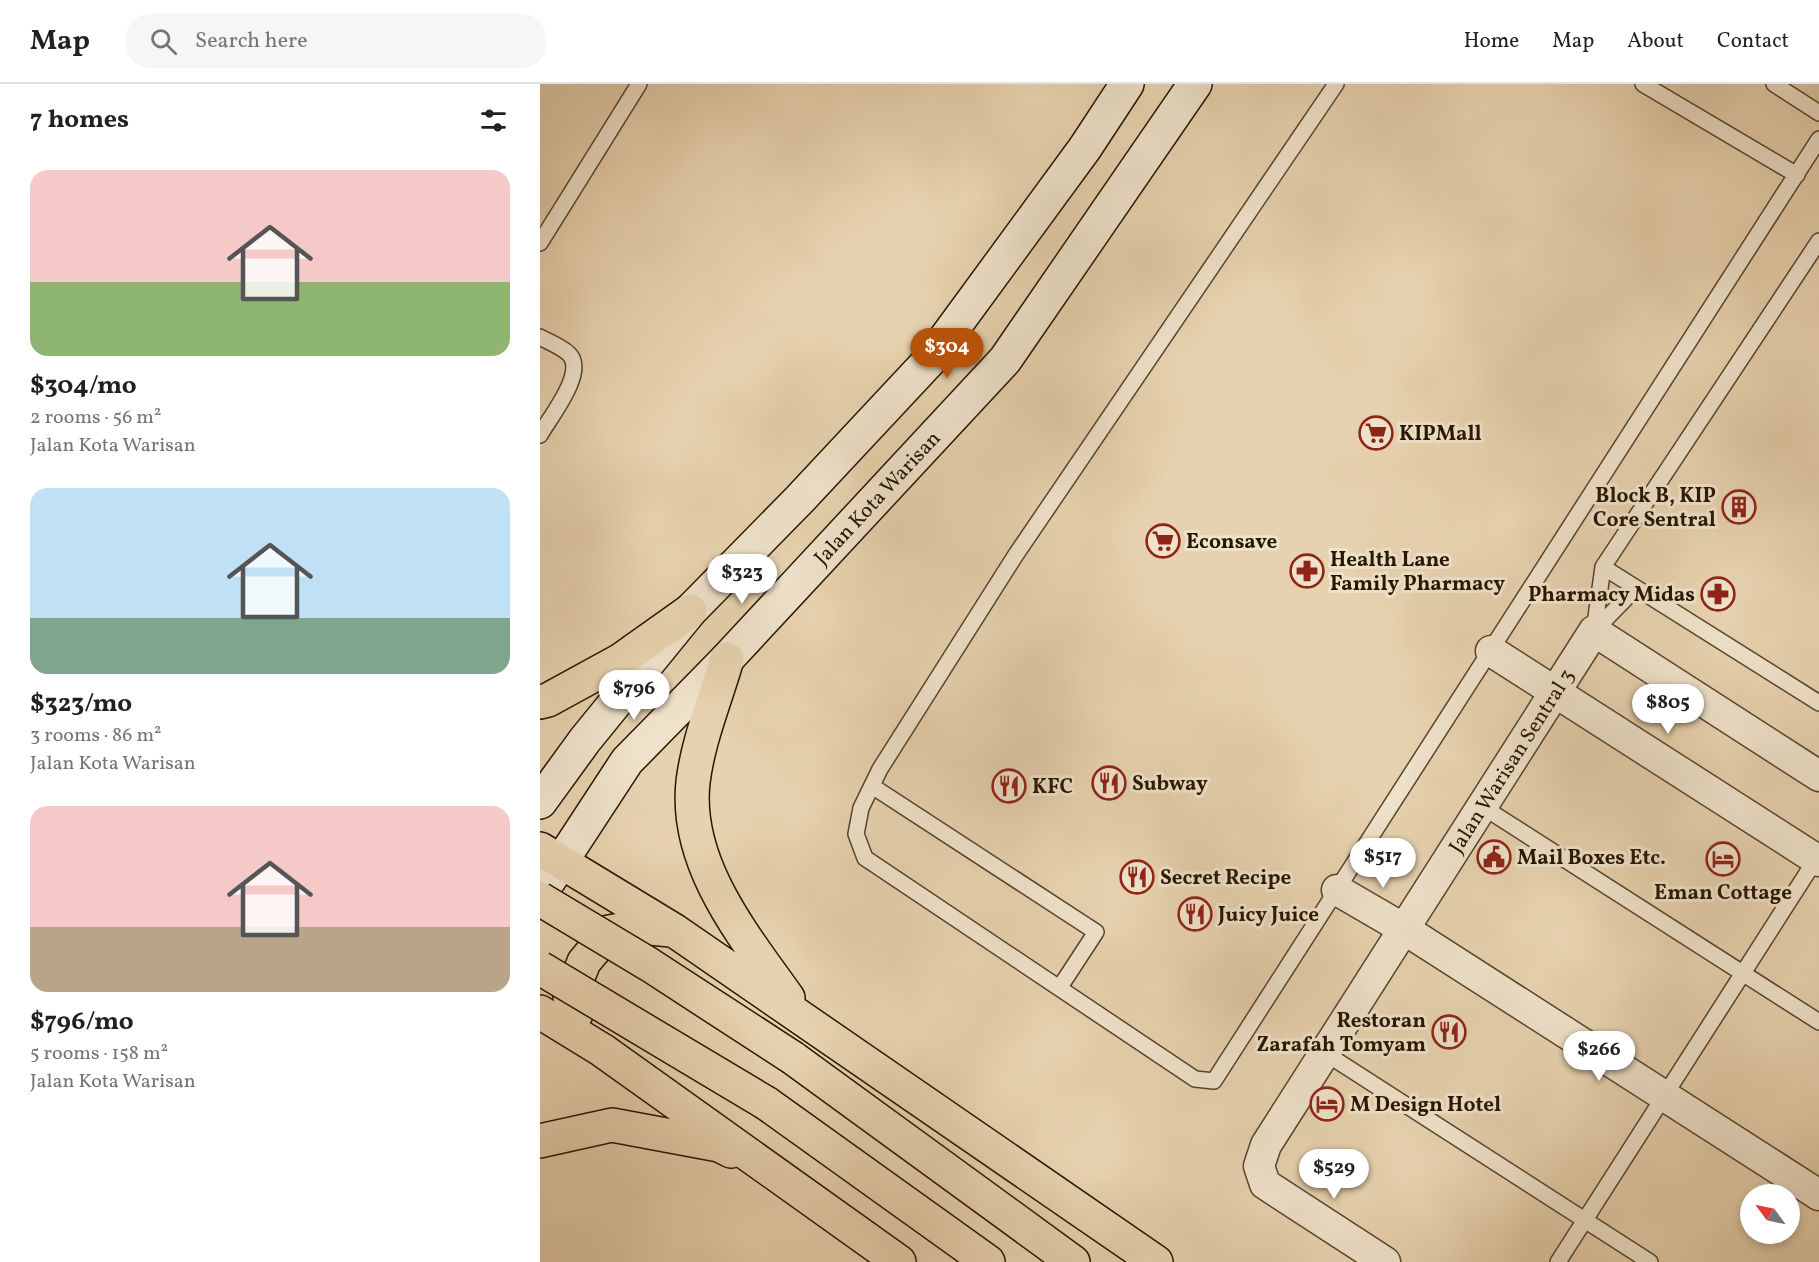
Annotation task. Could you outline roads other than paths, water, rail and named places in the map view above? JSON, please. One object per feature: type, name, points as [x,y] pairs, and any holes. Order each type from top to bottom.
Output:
[{"type":"highway","points":[[540,702],[548,700],[621,660],[690,611]]},
{"type":"highway","points":[[728,659],[693,782],[693,809],[703,857],[745,940],[803,1019]]},
{"type":"highway","points":[[550,855],[675,931],[1156,1262]]},
{"type":"highway","points":[[540,899],[650,965],[793,1058],[1073,1262]]},
{"type":"highway","points":[[602,1050],[577,1016],[570,997],[584,962],[609,932],[638,927],[675,931]]},
{"type":"highway","points":[[540,968],[766,1103],[988,1262]]},
{"type":"highway","points":[[540,1012],[602,1050],[900,1262]]},
{"type":"highway","points":[[540,1141],[612,1125],[719,1145],[776,1173]]},
{"type":"street","points":[[540,802],[585,740],[690,611],[799,500],[929,361],[1085,148],[1127,84]]},
{"type":"street","name":"Jalan Kota Warisan","points":[[540,894],[550,855],[627,761],[728,659],[1005,360],[1195,84]]},
{"type":"street","points":[[1594,632],[1819,776]]},
{"type":"street","name":"Jalan Warisan Sentral 3","points":[[1384,1262],[1265,1184],[1259,1166],[1266,1145],[1594,632]]},
{"type":"street","points":[[1491,651],[1818,860]]},
{"type":"street","points":[[1337,890],[1404,929],[1819,1195]]},
{"type":"lane","points":[[540,243],[639,84]]},
{"type":"lane","points":[[1336,84],[1015,556],[872,786],[861,808],[856,834],[865,858],[1195,1079],[1214,1081],[1819,139]]},
{"type":"lane","points":[[1643,84],[1797,175]]},
{"type":"lane","points":[[1774,84],[1819,113]]},
{"type":"lane","points":[[1594,632],[1603,567],[1819,241]]},
{"type":"lane","points":[[540,337],[569,354],[574,362],[575,376],[540,435]]},
{"type":"lane","points":[[1603,567],[1819,703]]},
{"type":"lane","points":[[1594,632],[1636,588]]},
{"type":"lane","points":[[872,786],[1096,932],[1060,987]]},
{"type":"lane","points":[[1483,807],[1819,1022]]},
{"type":"lane","points":[[1558,1262],[1818,860]]},
{"type":"lane","points":[[1324,1053],[1650,1262]]},
{"type":"place","name":"KIPMall","points":[[1376,433]]},
{"type":"place","name":"Block B, KIP Core Sentral","points":[[1739,507]]},
{"type":"place","name":"Econsave","points":[[1163,541]]},
{"type":"place","name":"Health Lane Family Pharmacy","points":[[1307,571]]},
{"type":"place","name":"Pharmacy Midas","points":[[1718,594]]},
{"type":"place","name":"Subway","points":[[1109,783]]},
{"type":"place","name":"KFC","points":[[1009,786]]},
{"type":"place","name":"Mail Boxes Etc.","points":[[1494,857]]},
{"type":"place","name":"Eman Cottage","points":[[1723,859]]},
{"type":"place","name":"Secret Recipe","points":[[1137,877]]},
{"type":"place","name":"Juicy Juice","points":[[1195,914]]},
{"type":"place","name":"Restoran Zarafah Tomyam","points":[[1449,1032]]},
{"type":"place","name":"M Design Hotel","points":[[1327,1104]]}]
